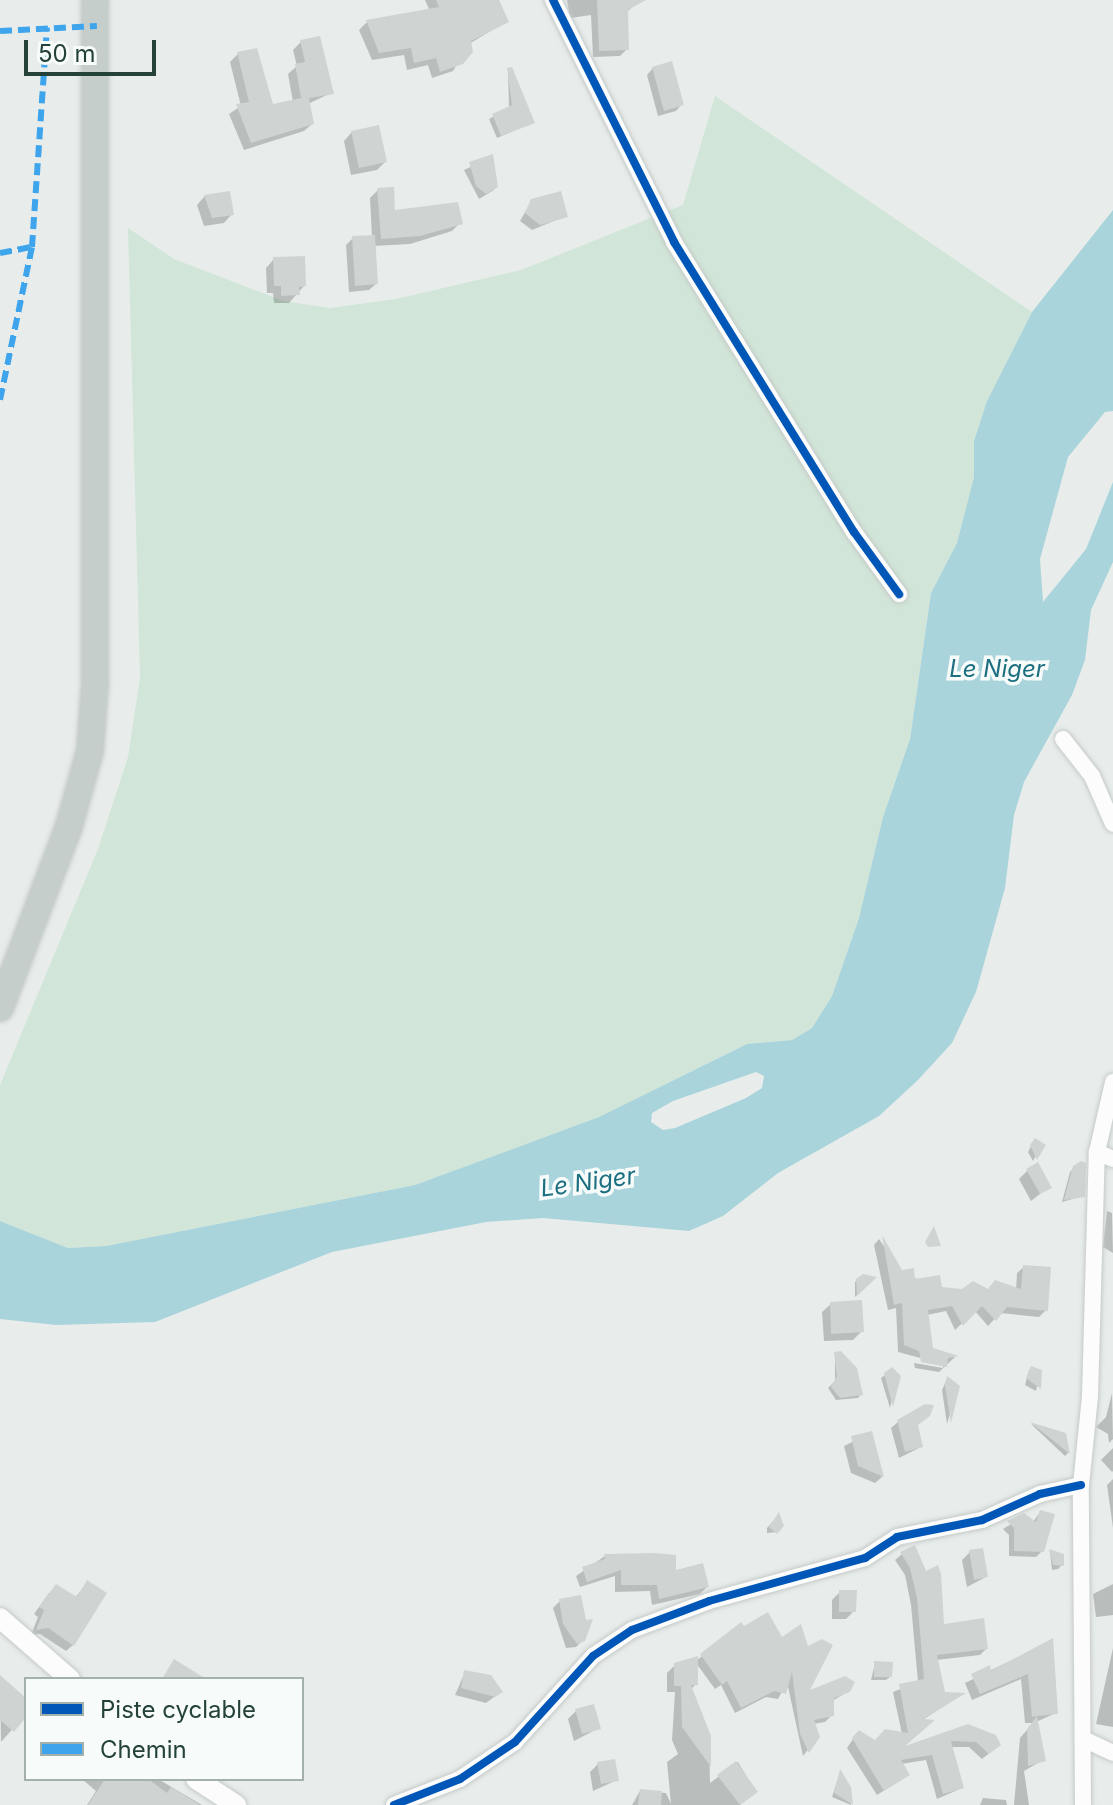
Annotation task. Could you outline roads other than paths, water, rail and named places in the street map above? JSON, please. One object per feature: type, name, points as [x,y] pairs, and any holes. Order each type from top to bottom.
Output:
[{"type":"highway","points":[[0,1008],[69,826],[90,751],[95,683],[95,0]]},
{"type":"street","points":[[553,0],[674,242],[854,532],[899,594]]},
{"type":"street","points":[[1063,739],[1092,776],[1113,824]]},
{"type":"street","points":[[1083,1805],[1081,1485],[1113,1082]]},
{"type":"street","points":[[394,1805],[460,1779],[515,1742],[593,1656],[632,1630],[709,1601],[865,1558],[897,1537],[982,1520],[1040,1494],[1081,1485]]},
{"type":"street","points":[[0,1618],[68,1677]]},
{"type":"street","points":[[1083,1739],[1113,1753]]},
{"type":"street","points":[[199,1781],[236,1805]]},
{"type":"water","name":"Le Niger","points":[[1113,210],[1113,411],[1105,412],[1068,457],[1040,559],[1043,602],[1086,549],[1113,482],[1113,562],[1091,610],[1085,660],[1072,695],[1024,782],[1014,815],[1005,888],[976,992],[952,1043],[917,1081],[879,1116],[778,1173],[723,1216],[689,1231],[543,1218],[486,1222],[332,1252],[155,1322],[56,1325],[0,1319],[0,1221],[68,1248],[106,1246],[415,1185],[599,1117],[747,1044],[792,1040],[812,1028],[832,996],[859,918],[883,817],[910,739],[931,593],[957,543],[974,477],[974,441],[987,401],[1032,312]],"holes":[[[756,1072],[764,1076],[762,1088],[746,1098],[675,1128],[663,1130],[651,1122],[652,1113],[673,1101]]]}]
